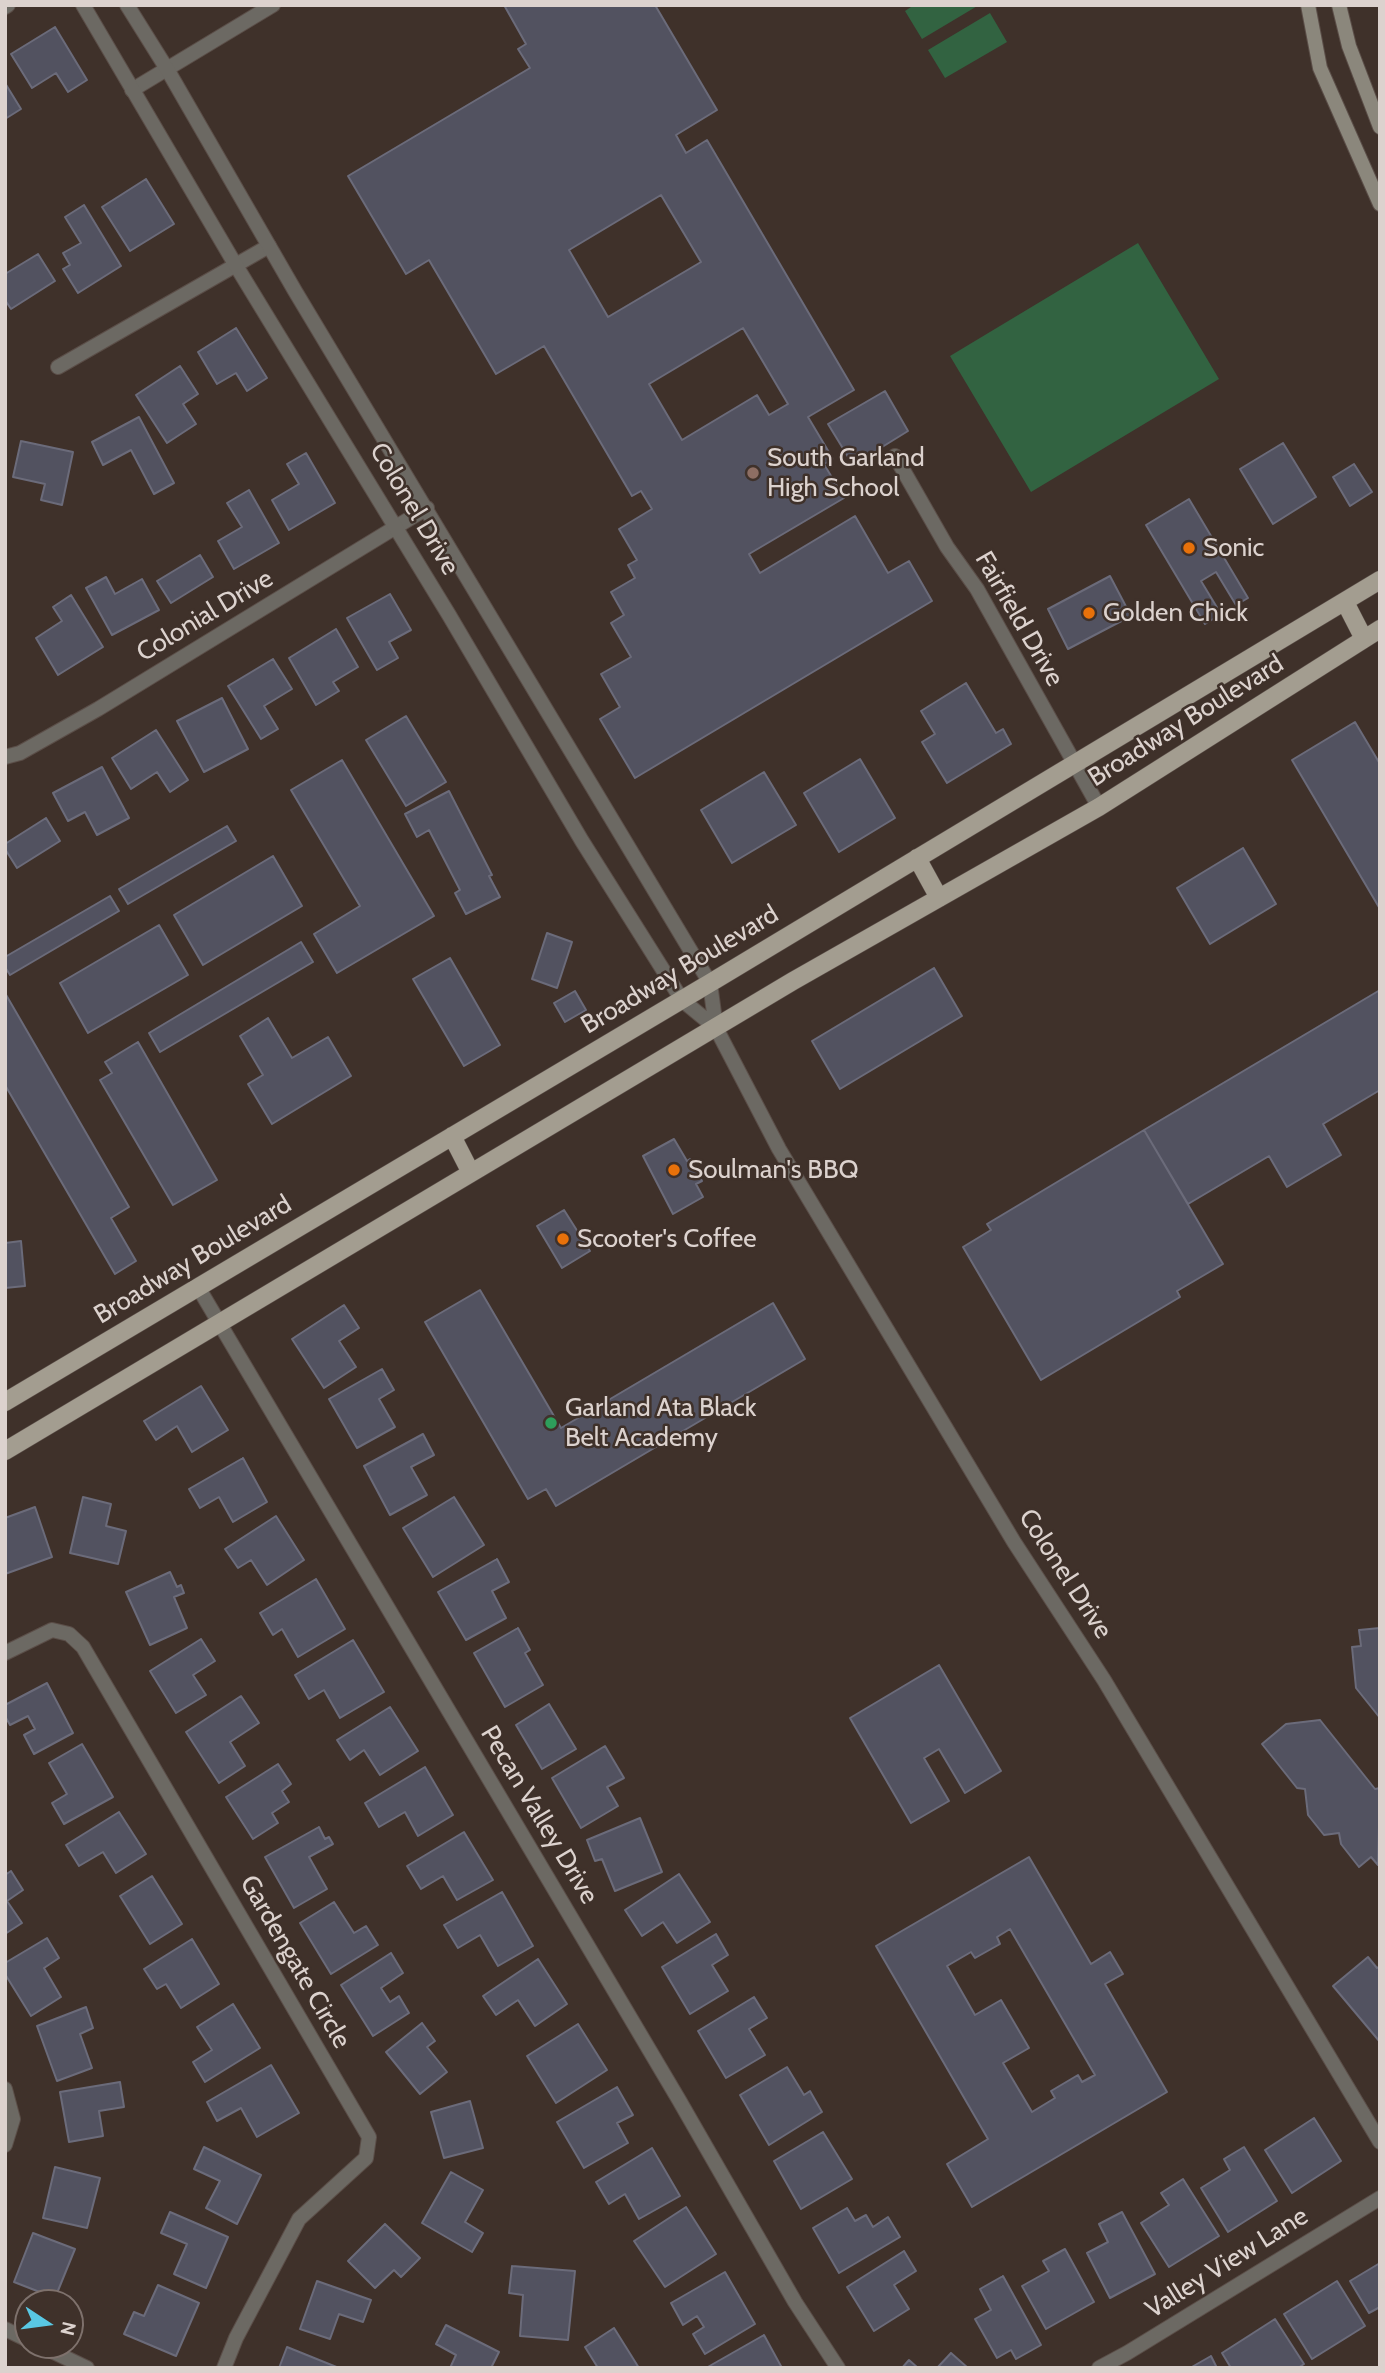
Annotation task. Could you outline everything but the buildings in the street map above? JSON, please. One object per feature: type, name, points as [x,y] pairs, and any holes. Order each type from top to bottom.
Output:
[{"type":"main road","points":[[1308,5],[1320,68],[1380,204]]},
{"type":"main road","points":[[1339,5],[1349,46],[1380,127]]},
{"type":"main road","name":"Broadway Boulevard","points":[[5,1402],[682,1000],[1380,580]]},
{"type":"main road","points":[[1345,602],[1372,634]]},
{"type":"main road","name":"Broadway Boulevard","points":[[5,1451],[793,981],[1099,807],[1372,634]]},
{"type":"main road","points":[[917,858],[939,898]]},
{"type":"main road","points":[[452,1136],[471,1173]]},
{"type":"street","name":"Colonel Drive","points":[[83,5],[582,841],[682,1000],[716,1028]]},
{"type":"street","name":"Colonel Drive","points":[[127,5],[710,983],[716,1028],[779,1149],[1014,1542],[1104,1680],[1380,2142]]},
{"type":"street","points":[[132,90],[273,5]]},
{"type":"street","points":[[58,368],[269,246]]},
{"type":"street","name":"Fairfield Drive","points":[[895,456],[947,547],[977,589],[1099,807]]},
{"type":"street","name":"Colonial Drive","points":[[5,757],[20,753],[99,709],[427,508]]},
{"type":"street","name":"Pecan Valley Drive","points":[[198,1287],[680,2100],[795,2302],[838,2368]]},
{"type":"street","name":"Gardengate Circle","points":[[5,1653],[51,1630],[68,1634],[83,1647],[369,2137],[366,2158],[299,2219],[236,2338],[224,2368]]},
{"type":"street","points":[[5,2088],[13,2119],[5,2145]]},
{"type":"street","name":"Valley View Lane","points":[[1099,2368],[1380,2197]]},
{"type":"street","points":[[69,2359],[88,2368]]},
{"type":"green space","points":[[914,5],[979,5],[922,39],[905,11]]},
{"type":"green space","points":[[990,13],[1007,42],[945,78],[928,50]]},
{"type":"green space","points":[[1138,243],[1219,379],[1031,492],[950,356]]},
{"type":"place","name":"South Garland High School","points":[[753,473]]},
{"type":"place","name":"Sonic","points":[[1189,548]]},
{"type":"place","name":"Golden Chick","points":[[1089,613]]},
{"type":"place","name":"Soulman's BBQ","points":[[674,1170]]},
{"type":"place","name":"Scooter's Coffee","points":[[563,1239]]},
{"type":"place","name":"Garland Ata Black Belt Academy","points":[[551,1423]]}]
